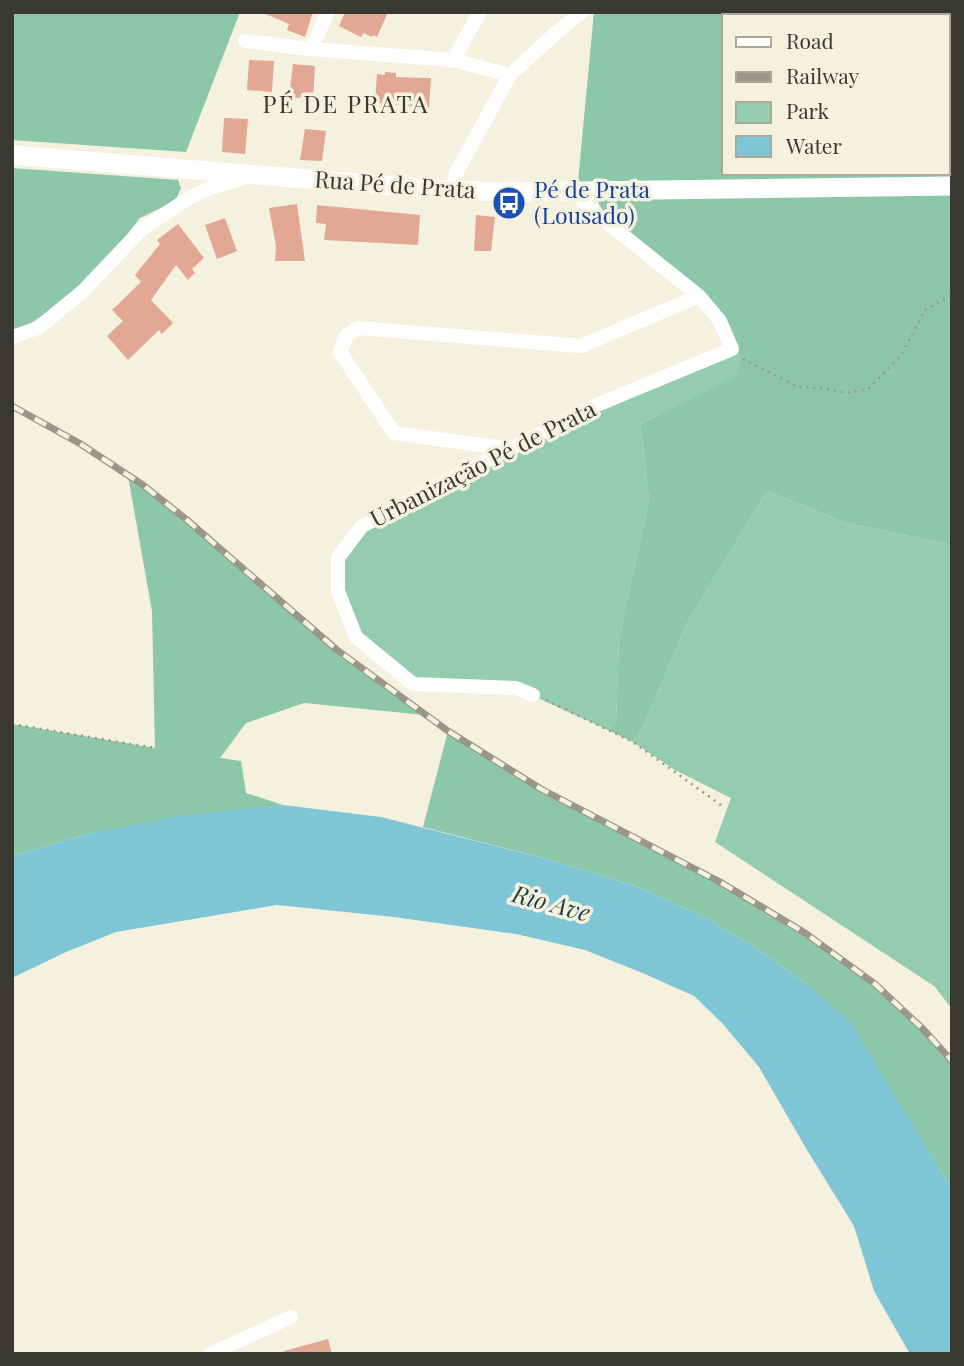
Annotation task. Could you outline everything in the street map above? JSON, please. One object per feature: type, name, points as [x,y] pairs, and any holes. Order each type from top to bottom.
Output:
[{"type":"street","points":[[311,49],[328,12]]},
{"type":"street","points":[[453,60],[480,12]]},
{"type":"street","points":[[452,190],[456,173],[510,75],[582,12]]},
{"type":"street","points":[[245,41],[453,60],[510,75]]},
{"type":"street","name":"Rua Pé de Prata","points":[[12,155],[452,190],[597,192],[952,186]]},
{"type":"street","points":[[187,169],[193,175],[194,184],[189,198]]},
{"type":"street","name":"Rua Pé de Prata","points":[[12,338],[38,328],[47,321],[82,292],[141,230],[189,198],[210,188],[258,174]]},
{"type":"street","points":[[577,192],[584,204],[699,296],[720,321],[732,349]]},
{"type":"street","points":[[597,192],[597,199],[608,223]]},
{"type":"street","points":[[510,449],[394,433],[340,352],[347,335],[357,328],[581,346],[699,296]]},
{"type":"street","name":"Urbanização Pé de Prata","points":[[534,695],[516,688],[413,684],[356,637],[338,591],[338,558],[362,526],[592,407],[732,349]]},
{"type":"street","points":[[463,441],[467,457],[463,473]]},
{"type":"street","points":[[211,1354],[291,1317]]},
{"type":"path","points":[[732,349],[753,366],[798,387],[846,393],[867,388],[900,357],[925,310],[952,295]]},
{"type":"path","points":[[534,695],[633,742],[725,808]]},
{"type":"path","points":[[12,724],[155,748]]},
{"type":"green space","points":[[12,12],[240,12],[186,152],[12,140]]},
{"type":"green space","points":[[594,12],[952,12],[952,186],[577,192]]},
{"type":"green space","points":[[12,168],[178,180],[181,188],[175,201],[140,218],[82,292],[26,326],[12,331]]},
{"type":"green space","points":[[952,191],[952,545],[846,523],[767,491],[688,621],[644,725],[633,742],[610,731],[616,723],[619,638],[649,500],[640,424],[739,374],[740,356],[732,349],[720,321],[608,223],[597,199]]},
{"type":"green space","points":[[732,349],[740,356],[740,374],[640,424],[649,500],[619,638],[616,724],[610,731],[516,688],[413,684],[356,637],[338,591],[338,558],[362,526],[437,486]]},
{"type":"green space","points":[[128,476],[237,563],[337,650],[424,715],[304,703],[246,723],[220,758],[241,761],[246,793],[283,805],[92,833],[12,856],[12,724],[155,748],[152,611]]},
{"type":"green space","points":[[767,491],[846,523],[952,545],[952,1009],[934,986],[715,842],[731,798],[675,770],[633,742],[644,725],[688,621]]},
{"type":"green space","points":[[448,731],[563,801],[777,915],[848,964],[891,1000],[952,1061],[952,1189],[850,1023],[804,982],[754,947],[702,916],[638,887],[547,859],[423,827]]},
{"type":"water","name":"Rio Ave","points":[[283,805],[381,817],[547,859],[638,887],[702,916],[754,947],[804,982],[850,1022],[952,1189],[952,1354],[910,1354],[874,1291],[854,1226],[759,1067],[722,1023],[694,996],[585,950],[516,934],[394,917],[277,905],[116,932],[12,978],[12,856],[92,833],[186,815]]},
{"type":"building","points":[[261,12],[313,12],[305,37],[287,30],[289,24]]},
{"type":"building","points":[[345,12],[388,12],[377,37],[364,33],[361,37],[339,26]]},
{"type":"building","points":[[249,60],[274,61],[272,92],[247,90]]},
{"type":"building","points":[[293,64],[315,66],[313,99],[289,97]]},
{"type":"building","points":[[385,72],[396,73],[396,77],[431,78],[429,108],[375,103],[377,74],[385,75]]},
{"type":"building","points":[[224,118],[248,119],[245,154],[222,152]]},
{"type":"building","points":[[305,129],[326,131],[322,161],[300,160]]},
{"type":"building","points":[[297,204],[305,261],[275,261],[276,246],[269,208]]},
{"type":"building","points":[[317,205],[420,215],[418,245],[324,240],[326,224],[316,223]]},
{"type":"building","points":[[476,215],[495,217],[491,251],[474,251]]},
{"type":"building","points":[[225,218],[237,251],[217,259],[205,225]]},
{"type":"building","points":[[178,224],[204,258],[192,269],[195,273],[188,280],[176,265],[151,300],[173,323],[162,334],[159,330],[128,360],[107,336],[123,321],[112,310],[141,282],[135,275],[160,244],[157,240]]},
{"type":"building","points":[[328,1339],[332,1354],[285,1354],[284,1351]]},
{"type":"railway","points":[[12,406],[79,443],[143,485],[337,650],[448,731],[541,789],[720,882],[805,933],[875,984],[924,1030],[952,1061]]},
{"type":"place","name":"Pé de Prata (Lousado)","points":[[509,203]]},
{"type":"district","name":"PÉ DE PRATA","points":[[346,105]]}]
